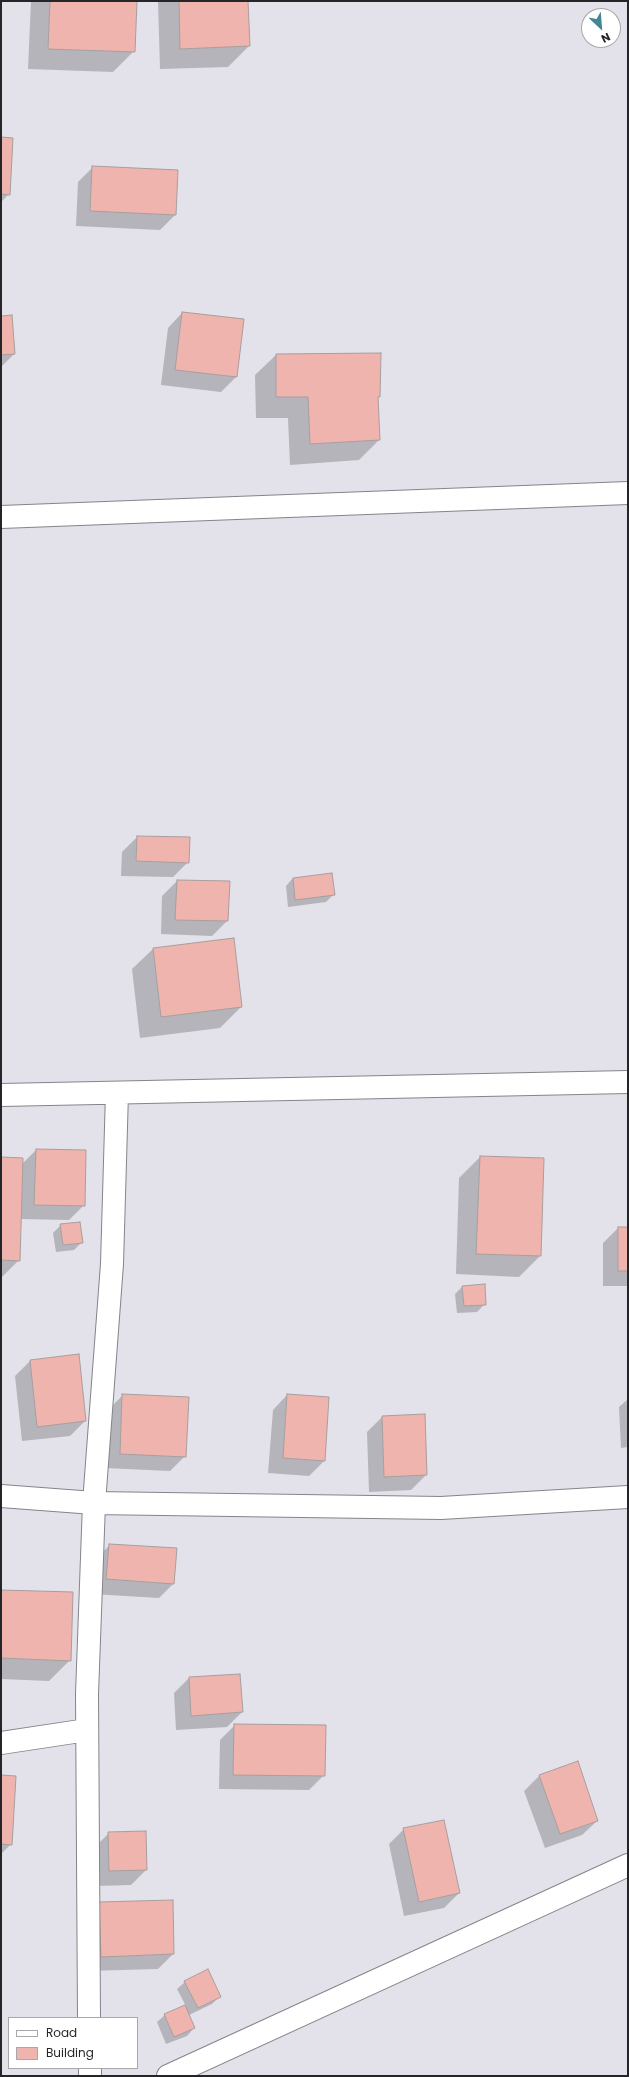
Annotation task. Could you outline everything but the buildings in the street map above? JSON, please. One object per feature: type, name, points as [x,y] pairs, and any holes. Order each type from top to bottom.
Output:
[{"type":"street","points":[[1,517],[628,493]]},
{"type":"street","points":[[1,1095],[628,1082]]},
{"type":"street","points":[[89,2017],[87,1730],[94,1503],[112,1264],[117,1093]]},
{"type":"street","points":[[1,1496],[94,1503],[441,1508],[628,1497]]},
{"type":"street","points":[[1,1743],[87,1730]]},
{"type":"street","points":[[168,2076],[628,1865]]}]
